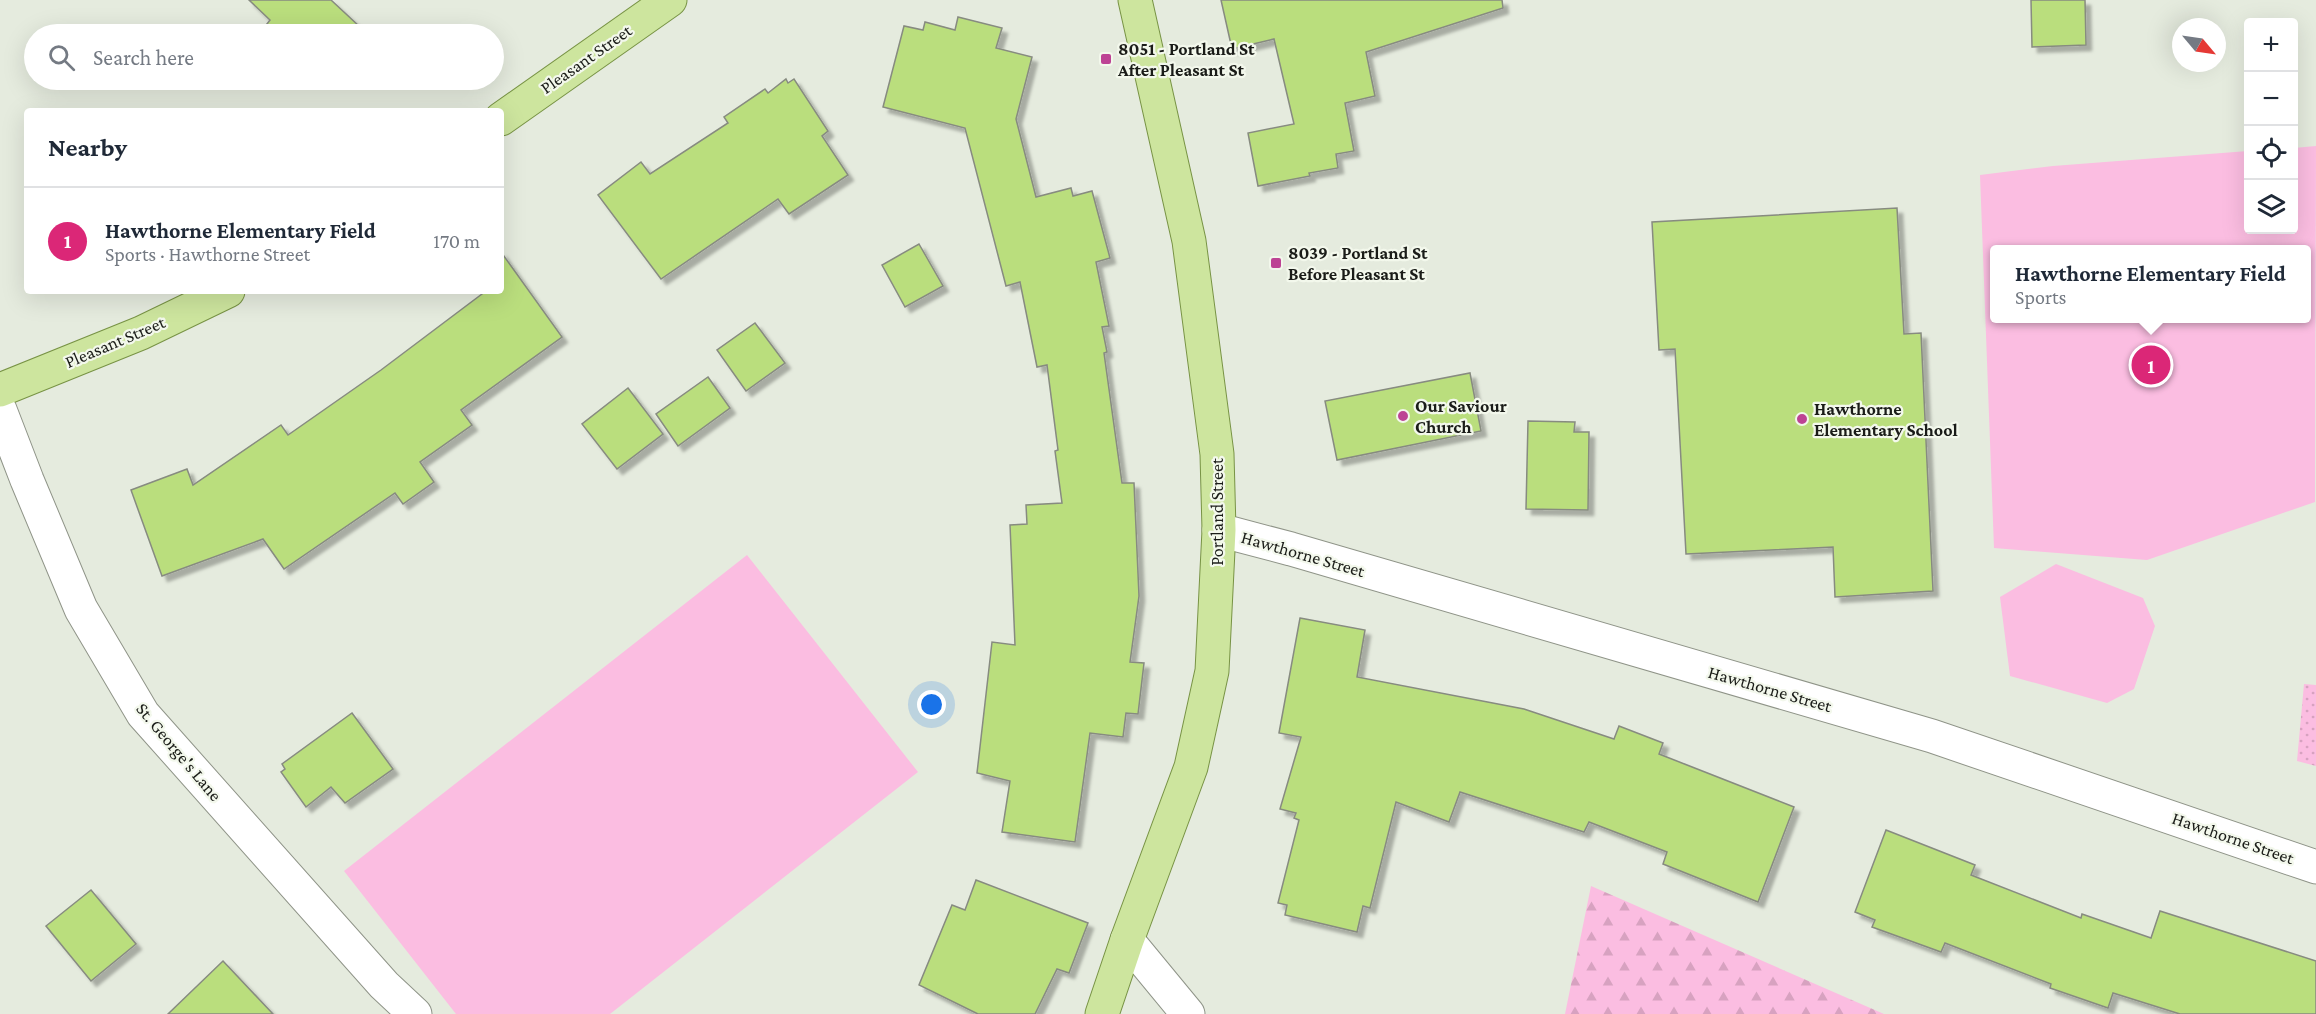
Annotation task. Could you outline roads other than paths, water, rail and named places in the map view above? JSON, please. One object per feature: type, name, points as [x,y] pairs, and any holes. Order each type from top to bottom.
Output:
[{"type":"main road","name":"Pleasant Street","points":[[504,116],[670,0]]},
{"type":"main road","name":"Portland Street","points":[[1102,1014],[1191,766],[1212,671],[1218,530],[1217,454],[1189,241],[1135,0]]},
{"type":"main road","name":"Pleasant Street","points":[[0,390],[141,333],[222,294]]},
{"type":"street","name":"St. George's Lane","points":[[0,410],[81,609],[143,714],[384,986],[415,1014]]},
{"type":"street","name":"Hawthorne Street","points":[[1218,530],[1291,549],[1932,736],[2316,867]]},
{"type":"street","points":[[1127,940],[1188,1014]]},
{"type":"place","name":"8051 - Portland St After Pleasant St","points":[[1106,59]]},
{"type":"place","name":"8039 - Portland St Before Pleasant St","points":[[1276,263]]},
{"type":"place","name":"Hawthorne Elementary Field","points":[[2151,365]]},
{"type":"place","name":"Our Saviour Church","points":[[1403,416]]},
{"type":"place","name":"Hawthorne Elementary School","points":[[1802,419]]}]
